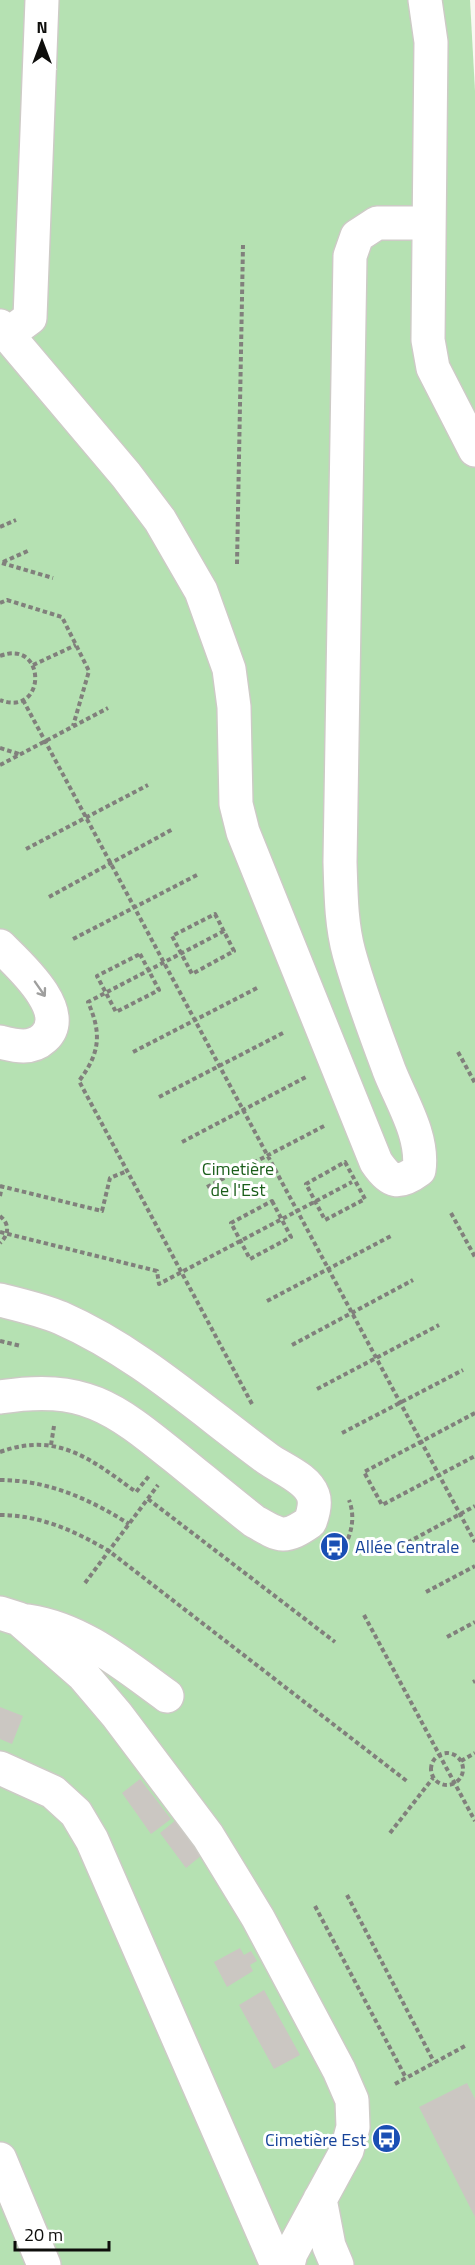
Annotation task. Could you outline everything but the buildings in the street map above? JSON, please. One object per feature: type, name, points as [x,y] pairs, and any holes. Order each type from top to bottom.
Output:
[{"type":"street","points":[[42,0],[30,318],[4,331],[126,475],[160,520],[201,591],[229,669],[234,707],[236,804],[243,832],[376,1162],[385,1176],[396,1179],[408,1178],[419,1170],[421,1158],[418,1141],[389,1069],[349,953],[343,921],[340,862],[350,256],[357,236],[377,223],[429,223]]},
{"type":"street","points":[[424,0],[431,42],[428,340],[433,368],[475,450]]},
{"type":"street","points":[[0,946],[39,987],[45,996],[52,1018],[47,1036],[36,1044],[19,1047],[0,1042]]},
{"type":"street","points":[[0,1300],[61,1318],[119,1348],[168,1382],[269,1460],[303,1482],[314,1496],[314,1512],[310,1522],[290,1535],[274,1533],[166,1464],[118,1413],[98,1404],[60,1394],[36,1392],[0,1397]]},
{"type":"street","points":[[10,1616],[48,1624],[77,1635],[167,1696]]},
{"type":"street","points":[[10,1616],[82,1675],[117,1715],[208,1836],[236,1878],[313,2020],[352,2100],[353,2127],[347,2150],[291,2253],[288,2265]]},
{"type":"street","points":[[0,1768],[53,1792],[76,1813],[92,1840],[276,2265]]},
{"type":"street","points":[[0,2159],[44,2265]]},
{"type":"street","points":[[320,2199],[329,2246],[337,2265]]},
{"type":"path","points":[[237,564],[243,245]]},
{"type":"path","points":[[0,527],[16,520]]},
{"type":"path","points":[[1,563],[30,550]]},
{"type":"path","points":[[1,563],[52,578]]},
{"type":"path","points":[[0,603],[7,600],[62,617],[89,671],[73,726]]},
{"type":"path","points":[[33,665],[76,645]]},
{"type":"path","points":[[0,654],[18,654],[26,657],[33,665],[37,679],[35,687],[23,700],[7,702],[0,700]]},
{"type":"path","points":[[23,700],[475,1542]]},
{"type":"path","points":[[0,765],[108,708]]},
{"type":"path","points":[[0,748],[19,754]]},
{"type":"path","points":[[26,849],[148,785]]},
{"type":"path","points":[[50,897],[174,829]]},
{"type":"path","points":[[73,939],[197,874]]},
{"type":"path","points":[[215,914],[224,931],[234,951],[192,974],[172,936],[215,914]]},
{"type":"path","points":[[224,931],[88,1002],[97,1023],[97,1044],[88,1069],[79,1081],[256,1411]]},
{"type":"path","points":[[140,954],[148,971],[159,990],[116,1012],[97,976],[140,954]]},
{"type":"path","points":[[133,1052],[259,987]]},
{"type":"path","points":[[159,1096],[283,1032]]},
{"type":"path","points":[[458,1052],[475,1083]]},
{"type":"path","points":[[182,1142],[307,1077]]},
{"type":"path","points":[[207,1187],[331,1123]]},
{"type":"path","points":[[345,1162],[365,1199],[325,1220],[315,1202],[306,1184],[345,1162]]},
{"type":"path","points":[[0,1196],[1,1186],[102,1211],[110,1178],[127,1170]]},
{"type":"path","points":[[0,1232],[157,1271],[159,1284],[355,1180]]},
{"type":"path","points":[[272,1202],[291,1237],[250,1259],[241,1241],[231,1223],[272,1202]]},
{"type":"path","points":[[451,1213],[475,1257]]},
{"type":"path","points":[[0,1216],[6,1224],[7,1233],[0,1243]]},
{"type":"path","points":[[267,1301],[391,1236]]},
{"type":"path","points":[[292,1345],[413,1280]]},
{"type":"path","points":[[317,1389],[439,1325]]},
{"type":"path","points":[[0,1341],[21,1346]]},
{"type":"path","points":[[342,1433],[463,1370]]},
{"type":"path","points":[[475,1413],[364,1472],[382,1505],[475,1456]]},
{"type":"path","points":[[0,1452],[34,1446],[51,1446],[70,1450],[92,1461],[136,1492],[166,1464]]},
{"type":"path","points":[[85,1583],[148,1499],[166,1464]]},
{"type":"path","points":[[0,1480],[45,1485],[75,1495],[101,1506],[129,1524]]},
{"type":"path","points":[[347,1494],[352,1507],[352,1530],[348,1539]]},
{"type":"path","points":[[148,1499],[335,1642]]},
{"type":"path","points":[[401,1546],[475,1506]]},
{"type":"path","points":[[0,1515],[39,1520],[86,1537],[109,1551],[408,1782]]},
{"type":"path","points":[[426,1592],[475,1566]]},
{"type":"path","points":[[364,1615],[475,1821]]},
{"type":"path","points":[[447,1636],[475,1622]]},
{"type":"path","points":[[462,1761],[475,1753]]},
{"type":"path","points":[[390,1833],[433,1778],[431,1765],[439,1755],[452,1754],[462,1761]]},
{"type":"path","points":[[433,1778],[445,1786],[455,1784],[463,1774],[462,1761]]},
{"type":"path","points":[[347,1895],[434,2062]]},
{"type":"path","points":[[315,1906],[406,2078]]},
{"type":"path","points":[[394,2084],[465,2046]]},
{"type":"green space","name":"Cimetière de l'Est","points":[[0,0],[470,0],[475,91],[475,2265],[0,2265]]},
{"type":"place","name":"Allée Centrale","points":[[334,1546]]},
{"type":"place","name":"Cimetière Est","points":[[387,2139]]}]
